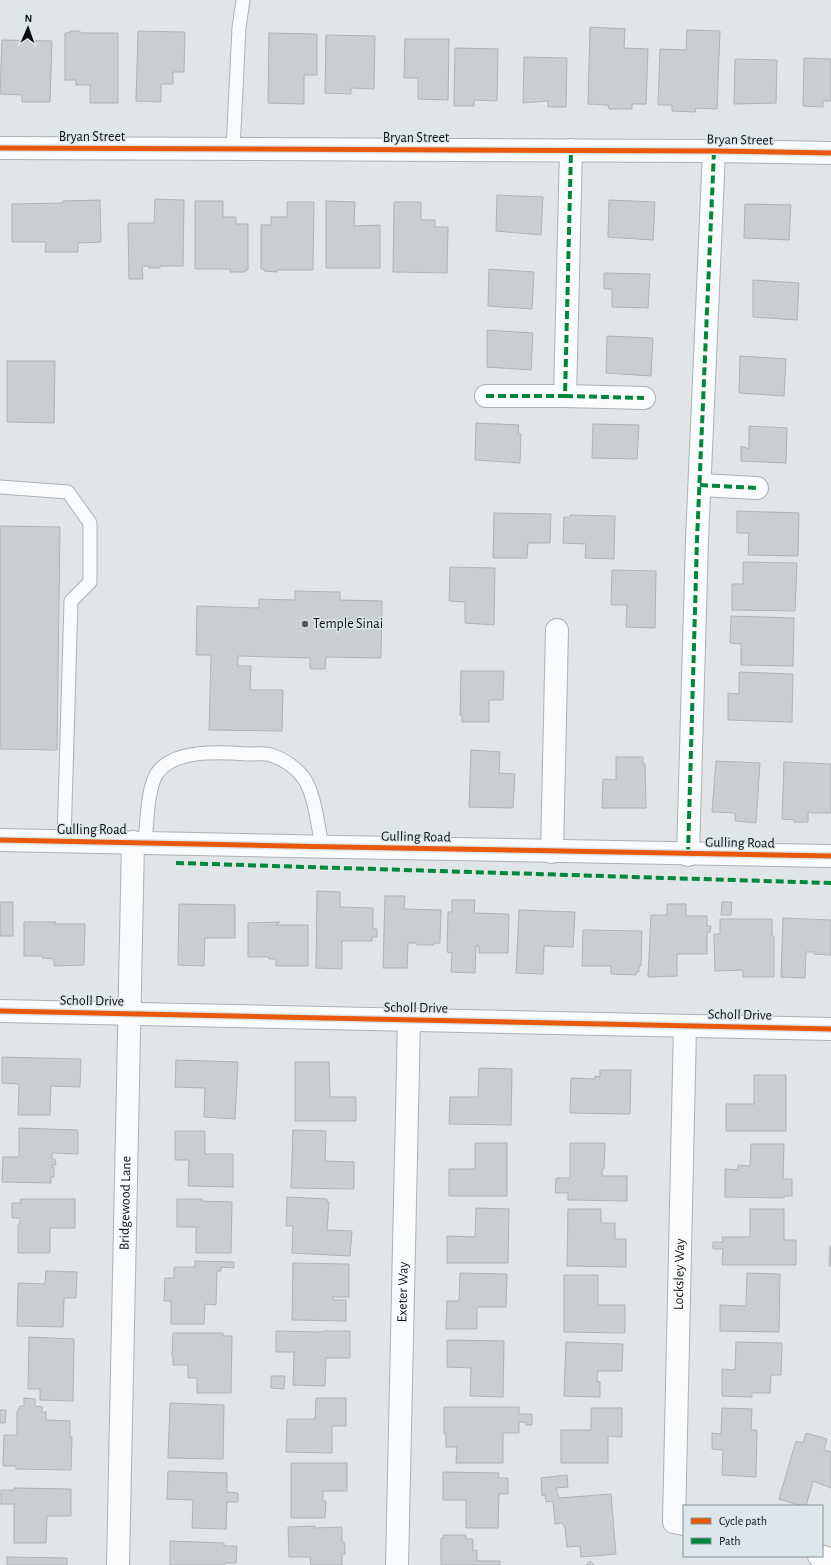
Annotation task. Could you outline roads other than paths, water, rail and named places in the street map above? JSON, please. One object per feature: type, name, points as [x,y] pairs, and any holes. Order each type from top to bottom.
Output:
[{"type":"street","name":"Bryan Street","points":[[0,148],[571,150],[831,153]]},
{"type":"street","points":[[565,396],[571,150]]},
{"type":"street","points":[[688,855],[700,485],[714,151]]},
{"type":"street","points":[[486,396],[644,398]]},
{"type":"street","points":[[700,485],[757,488]]},
{"type":"street","points":[[552,852],[557,630]]},
{"type":"street","name":"Gulling Road","points":[[0,840],[688,855],[831,856]]},
{"type":"street","name":"Bridgewood Lane","points":[[118,1565],[129,1013],[139,842]]},
{"type":"street","name":"Scholl Drive","points":[[0,1011],[831,1029]]},
{"type":"street","name":"Exeter Way","points":[[397,1565],[409,1020]]},
{"type":"street","name":"Locksley Way","points":[[679,1523],[685,1026]]},
{"type":"lane","points":[[233,150],[239,28],[243,0]]},
{"type":"lane","points":[[0,487],[68,492],[90,523],[90,582],[71,601],[64,841]]},
{"type":"lane","points":[[139,842],[150,790],[158,772],[175,758],[195,754],[222,752],[270,755],[293,766],[304,778],[311,794],[322,847]]},
{"type":"place","name":"Temple Sinai","points":[[305,624]]}]
